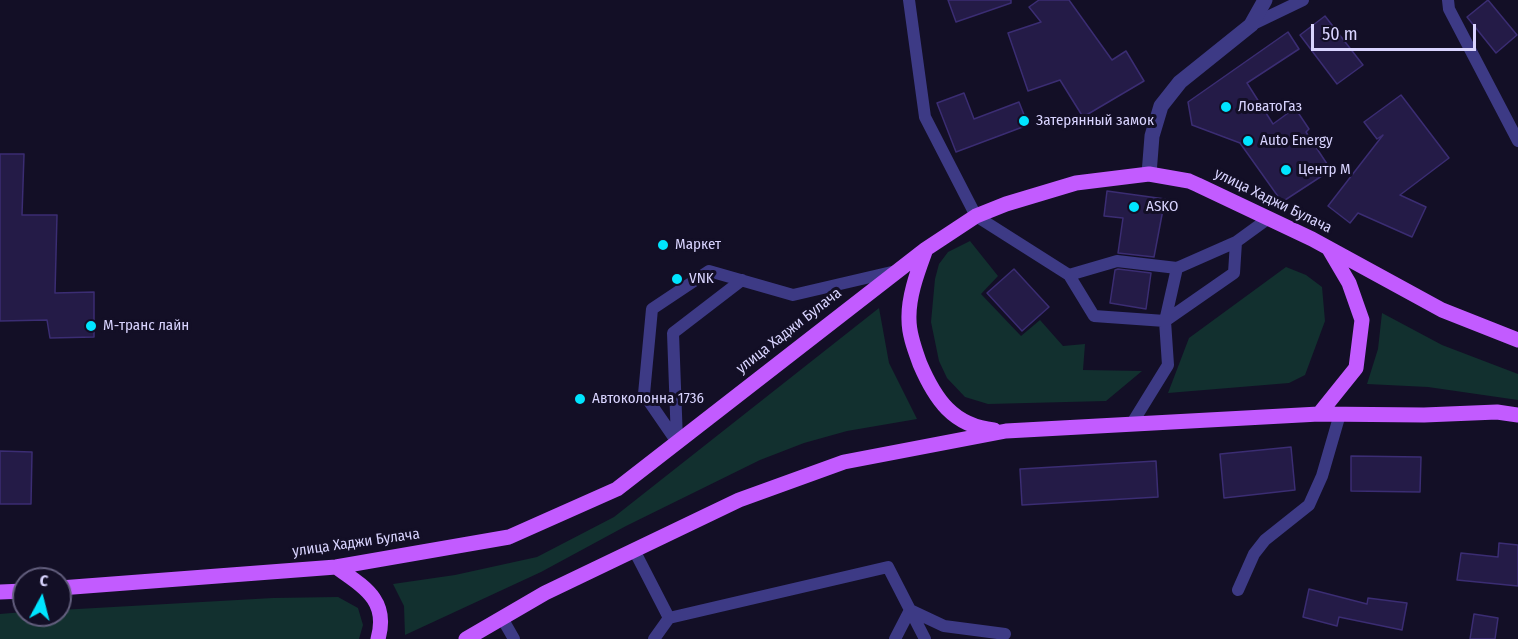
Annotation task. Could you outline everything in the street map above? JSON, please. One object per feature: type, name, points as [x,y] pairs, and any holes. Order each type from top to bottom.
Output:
[{"type":"main road","name":"улица Хаджи Булача","points":[[72,587],[336,567],[509,537],[617,489],[897,271],[976,216],[1006,204],[1076,183],[1149,174],[1189,181],[1312,238],[1442,310],[1518,340]]},
{"type":"main road","points":[[926,249],[917,274],[909,320],[913,347],[940,403],[978,429],[1006,431],[1319,414],[1497,412],[1518,415]]},
{"type":"main road","points":[[1319,414],[1356,368],[1362,320],[1349,283],[1329,249]]},
{"type":"main road","points":[[466,639],[545,593],[739,500],[844,462],[1006,431]]},
{"type":"main road","points":[[336,567],[367,590],[377,601],[381,617],[378,639]]},
{"type":"street","points":[[1149,174],[1152,136],[1161,106],[1180,82],[1251,25],[1265,0]]},
{"type":"lane","points":[[909,0],[925,117],[976,216],[1069,275],[1094,316],[1165,321],[1234,273],[1236,242]]},
{"type":"lane","points":[[1251,25],[1303,0]]},
{"type":"lane","points":[[1448,0],[1449,9],[1518,141]]},
{"type":"lane","points":[[1069,275],[1116,261],[1177,268],[1236,242],[1269,218]]},
{"type":"lane","points":[[1131,425],[1168,365],[1165,321],[1177,268]]},
{"type":"lane","points":[[677,442],[644,394],[652,309],[709,271],[794,295],[897,271]]},
{"type":"lane","points":[[677,442],[674,333],[742,280]]},
{"type":"lane","points":[[1238,590],[1254,554],[1265,540],[1309,505],[1322,476],[1340,414]]},
{"type":"lane","points":[[634,550],[669,618]]},
{"type":"lane","points":[[654,639],[669,618],[888,567],[925,639]]},
{"type":"lane","points":[[0,585],[0,592]]},
{"type":"lane","points":[[910,610],[944,626],[1005,634]]},
{"type":"lane","points":[[895,639],[910,610]]},
{"type":"lane","points":[[502,618],[514,639]]},
{"type":"green space","points":[[970,241],[998,276],[981,294],[1021,336],[1040,320],[1063,346],[1085,344],[1083,370],[1142,371],[1106,401],[988,404],[965,397],[947,378],[939,361],[931,322],[935,279],[939,264],[948,252]]},
{"type":"green space","points":[[1286,267],[1306,275],[1322,287],[1325,321],[1305,375],[1289,383],[1168,393],[1189,338]]},
{"type":"green space","points":[[879,308],[889,363],[917,419],[847,431],[804,443],[760,460],[626,526],[541,572],[405,635],[404,606],[393,584],[455,575],[537,557],[614,517]]},
{"type":"green space","points":[[1382,313],[1442,345],[1518,374],[1518,400],[1428,387],[1367,384],[1378,349]]},
{"type":"green space","points":[[338,597],[358,608],[363,625],[359,639],[0,639],[0,614],[12,613],[12,627],[72,627],[72,609],[273,598]]},
{"type":"building","points":[[948,0],[1011,0],[1011,3],[956,22]]},
{"type":"building","points":[[1039,0],[1069,0],[1112,60],[1126,51],[1144,81],[1083,117],[1060,80],[1028,91],[1008,33],[1041,22],[1029,7]]},
{"type":"building","points":[[1488,0],[1517,35],[1496,53],[1467,17]]},
{"type":"building","points":[[1325,16],[1363,65],[1337,84],[1300,35]]},
{"type":"building","points":[[1288,32],[1299,49],[1247,83],[1273,124],[1295,108],[1309,129],[1306,132],[1331,170],[1282,202],[1240,143],[1192,125],[1188,102]]},
{"type":"building","points":[[964,93],[974,119],[1019,102],[1028,125],[956,152],[937,103]]},
{"type":"building","points":[[1401,95],[1449,158],[1400,195],[1426,207],[1412,237],[1358,213],[1350,223],[1328,206],[1383,135],[1377,139],[1364,122]]},
{"type":"building","points":[[0,154],[24,154],[22,215],[57,215],[55,293],[94,292],[94,337],[50,338],[47,320],[0,321]]},
{"type":"building","points":[[1107,191],[1165,199],[1154,257],[1118,253],[1123,218],[1104,216]]},
{"type":"building","points":[[1014,269],[1049,307],[1022,331],[987,293]]},
{"type":"building","points":[[1115,270],[1151,273],[1146,309],[1110,303]]},
{"type":"building","points":[[1291,447],[1295,490],[1224,498],[1220,454]]},
{"type":"building","points":[[0,451],[32,452],[31,504],[0,504]]},
{"type":"building","points":[[1351,456],[1421,457],[1420,492],[1351,491]]},
{"type":"building","points":[[1156,461],[1158,497],[1022,505],[1020,469]]},
{"type":"building","points":[[1499,543],[1518,545],[1518,586],[1457,580],[1461,553],[1498,557]]},
{"type":"building","points":[[1309,589],[1367,604],[1368,598],[1407,603],[1402,630],[1339,617],[1337,626],[1303,617]]},
{"type":"building","points":[[1474,614],[1498,618],[1495,639],[1470,639]]},
{"type":"place","name":"ЛоватоГаз","points":[[1226,107]]},
{"type":"place","name":"Затерянный замок","points":[[1024,121]]},
{"type":"place","name":"Auto Energy","points":[[1248,141]]},
{"type":"place","name":"Центр М","points":[[1286,170]]},
{"type":"place","name":"ASKO","points":[[1134,207]]},
{"type":"place","name":"Маркет","points":[[663,245]]},
{"type":"place","name":"VNK","points":[[677,279]]},
{"type":"place","name":"М-транс лайн","points":[[91,326]]},
{"type":"place","name":"Автоколонна 1736","points":[[580,399]]}]
